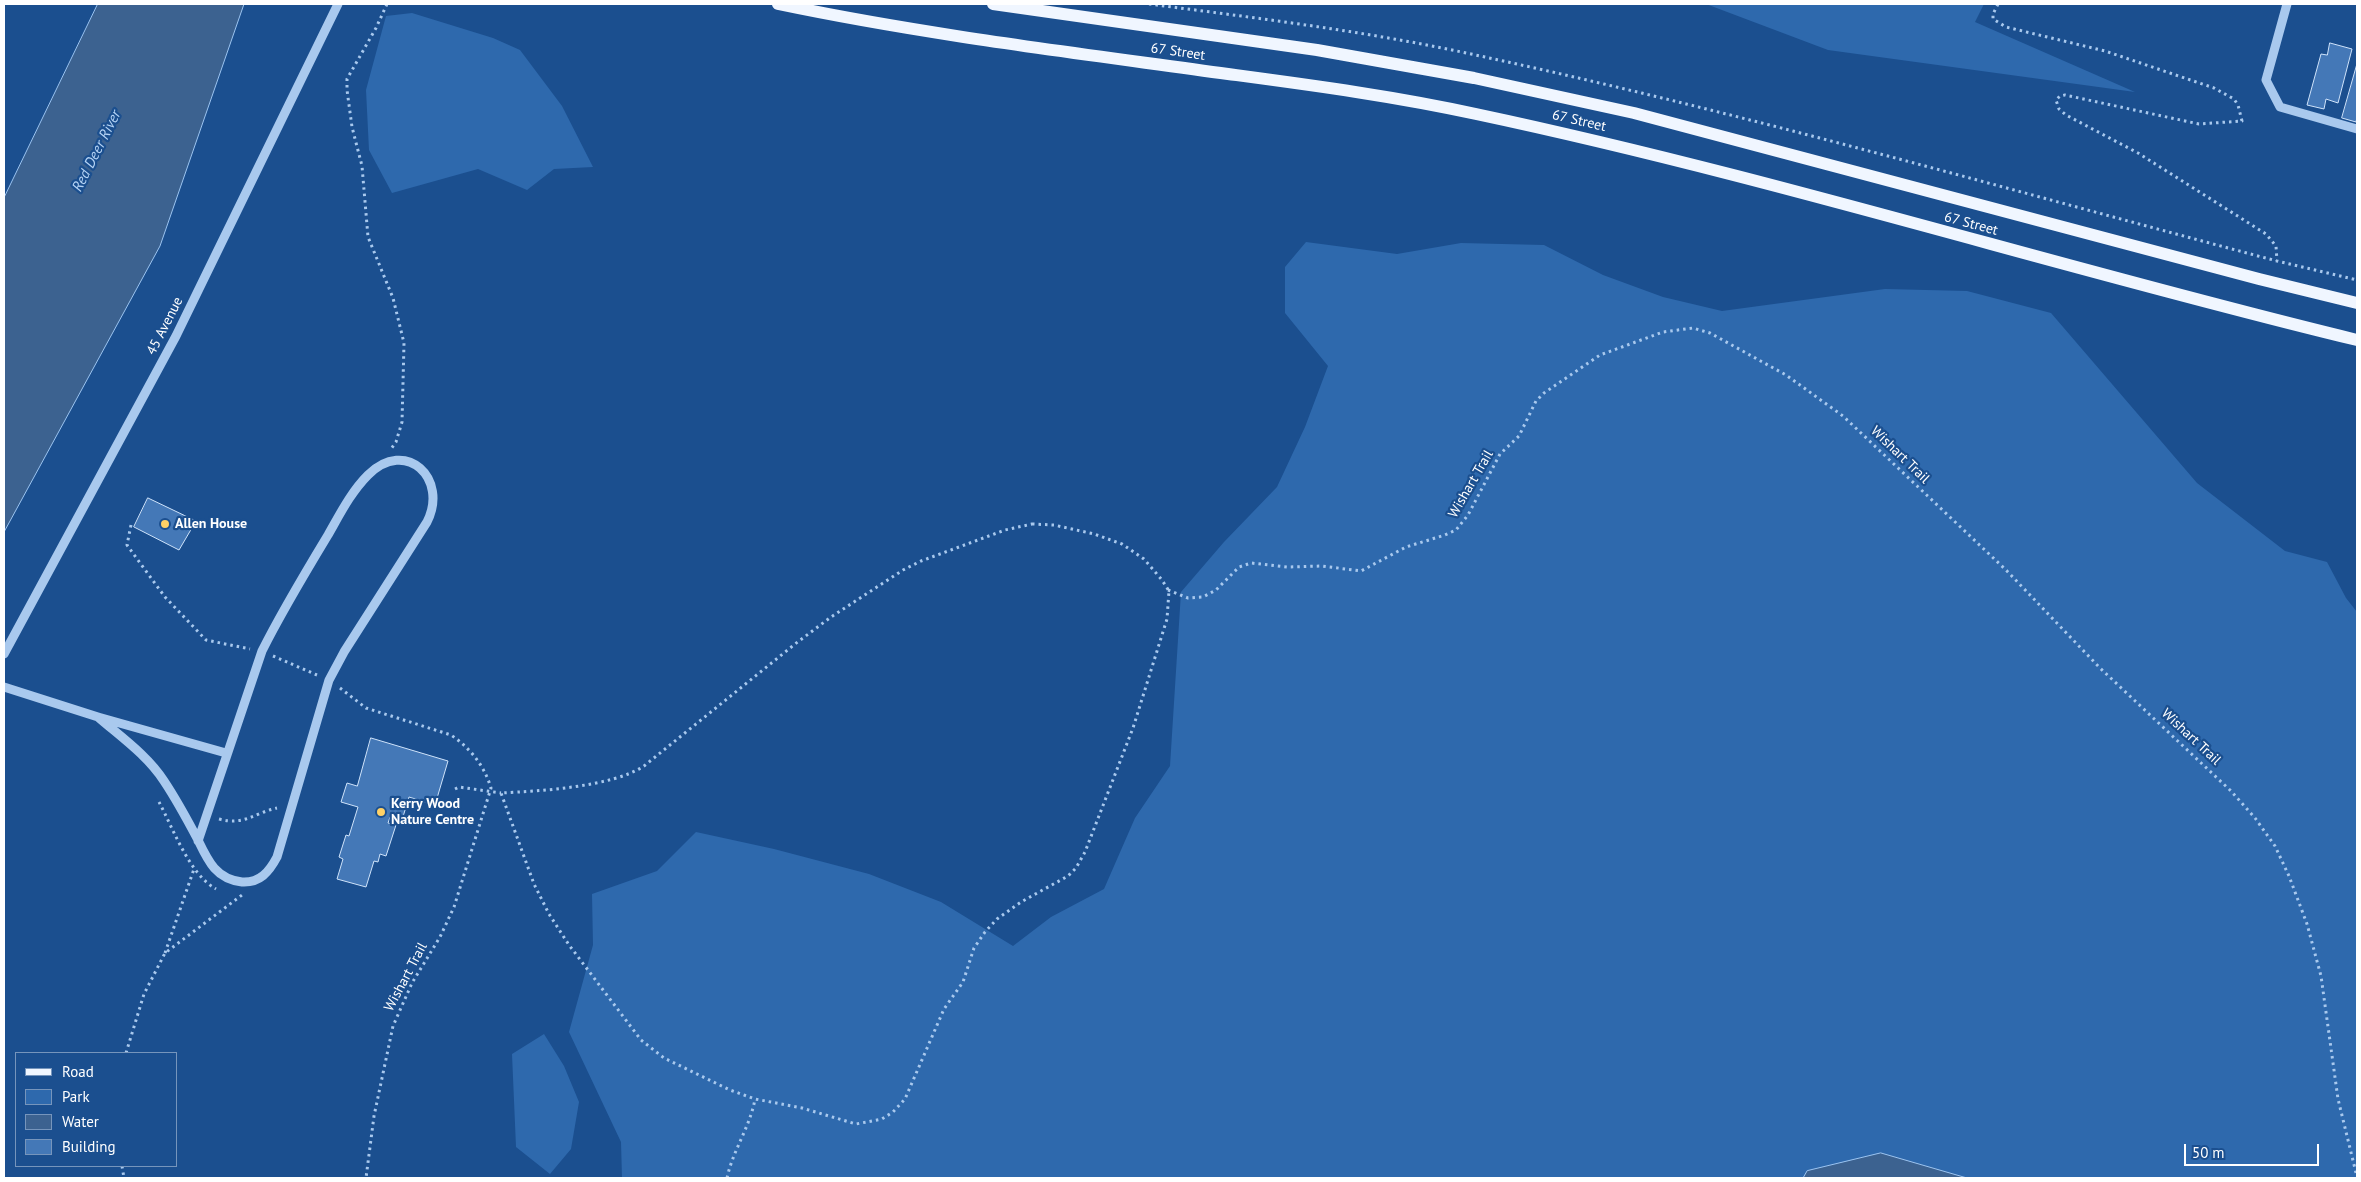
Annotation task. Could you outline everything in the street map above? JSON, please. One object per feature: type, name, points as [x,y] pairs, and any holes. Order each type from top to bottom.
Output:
[{"type":"main road","name":"67 Street","points":[[778,4],[825,14],[991,42],[1313,86],[1471,112],[1627,147],[2248,314],[2357,340]]},
{"type":"main road","name":"67 Street","points":[[993,4],[1317,50],[1474,78],[1634,113],[2259,279],[2357,303]]},
{"type":"street","name":"45 Avenue","points":[[4,654],[176,336],[338,4]]},
{"type":"street","points":[[2287,4],[2266,80],[2280,107],[2357,129]]},
{"type":"street","points":[[98,717],[147,760],[164,781],[198,841],[204,857],[222,875],[240,881],[258,880],[272,866],[277,857],[329,680],[344,652],[434,508],[432,483],[418,467],[398,458],[381,464],[353,493],[278,617],[262,652],[226,753],[198,841]]},
{"type":"street","points":[[4,687],[98,717],[226,753]]},
{"type":"path","points":[[381,464],[396,442],[402,422],[404,343],[393,298],[368,237],[362,166],[352,126],[347,79],[376,28],[387,4]]},
{"type":"path","points":[[1998,4],[1993,14],[1993,19],[2006,27],[2132,59],[2214,88],[2234,99],[2238,105],[2242,121],[2199,124],[2065,95],[2060,96],[2056,100],[2059,109],[2066,115],[2138,153],[2266,234],[2276,246],[2277,261]]},
{"type":"path","name":"Wishart Trail","points":[[1168,589],[1188,598],[1203,597],[1216,590],[1239,567],[1251,563],[1288,568],[1322,566],[1361,571],[1406,547],[1445,536],[1456,530],[1468,515],[1500,454],[1519,436],[1536,401],[1544,393],[1600,355],[1663,332],[1693,328],[1710,333],[1786,375],[1843,416],[2006,570],[2100,668],[2231,791],[2255,818],[2275,846],[2289,876],[2307,924],[2320,976],[2338,1099],[2357,1177]]},
{"type":"path","points":[[455,789],[459,787],[500,793],[605,781],[630,775],[652,760],[831,617],[903,570],[921,561],[1005,530],[1032,524],[1044,524],[1110,538],[1136,552],[1168,589],[1170,602],[1167,619],[1134,728],[1081,861],[1073,872],[1059,883],[1020,902],[997,919],[985,932],[977,944],[963,982],[944,1009],[908,1093],[893,1112],[882,1119],[856,1124],[802,1108],[755,1099],[730,1090],[664,1058],[650,1049],[632,1031],[569,946],[549,914],[534,884],[500,793]]},
{"type":"path","points":[[131,525],[127,545],[165,597],[206,640],[262,652],[329,680],[366,708],[451,735],[473,753],[490,784],[491,792]]},
{"type":"path","name":"Wishart Trail","points":[[366,1178],[374,1116],[393,1026],[412,983],[440,937],[454,907],[491,792]]},
{"type":"path","points":[[206,815],[232,822],[244,821],[272,810],[292,807]]},
{"type":"path","points":[[126,1052],[144,994],[165,953],[195,869]]},
{"type":"path","points":[[165,953],[246,892],[258,880]]},
{"type":"path","points":[[727,1178],[752,1115],[755,1099]]},
{"type":"green space","points":[[1706,4],[1984,4],[1975,22],[2135,92],[1828,50]]},
{"type":"green space","points":[[412,13],[493,38],[520,50],[562,106],[593,167],[554,169],[527,190],[478,169],[392,193],[369,150],[366,90],[386,16]]},
{"type":"green space","points":[[1306,242],[1397,254],[1461,243],[1544,245],[1603,275],[1663,297],[1722,311],[1885,289],[1967,291],[2051,313],[2197,483],[2285,551],[2327,562],[2346,598],[2357,612],[2357,1178],[622,1178],[621,1142],[569,1032],[593,945],[592,894],[657,871],[696,832],[774,849],[869,874],[941,902],[1013,946],[1051,917],[1104,889],[1135,818],[1170,766],[1181,592],[1224,542],[1277,487],[1305,427],[1328,366],[1285,313],[1285,267]]},
{"type":"green space","points":[[544,1034],[564,1066],[579,1102],[571,1149],[550,1174],[516,1147],[512,1054]]},
{"type":"water","name":"Red Deer River","points":[[98,4],[244,4],[160,246],[4,532],[4,198]]},
{"type":"water","points":[[1881,1153],[1967,1178],[1803,1178],[1807,1171]]},
{"type":"building","points":[[2330,43],[2352,49],[2338,103],[2326,99],[2324,109],[2307,105],[2321,54],[2327,55]]},
{"type":"building","points":[[2357,64],[2357,117],[2356,122],[2342,118]]},
{"type":"building","name":"Allen House","points":[[148,498],[196,521],[179,550],[134,527]]},
{"type":"building","name":"Kerry Wood Nature Centre","points":[[371,738],[448,761],[435,805],[409,797],[402,820],[390,817],[388,823],[396,825],[386,856],[380,854],[378,862],[374,861],[366,887],[337,879],[343,859],[339,857],[346,835],[349,836],[358,807],[341,802],[347,783],[357,786]]},
{"type":"place","name":"Allen House","points":[[165,524]]},
{"type":"place","name":"Kerry Wood Nature Centre","points":[[381,812]]}]
